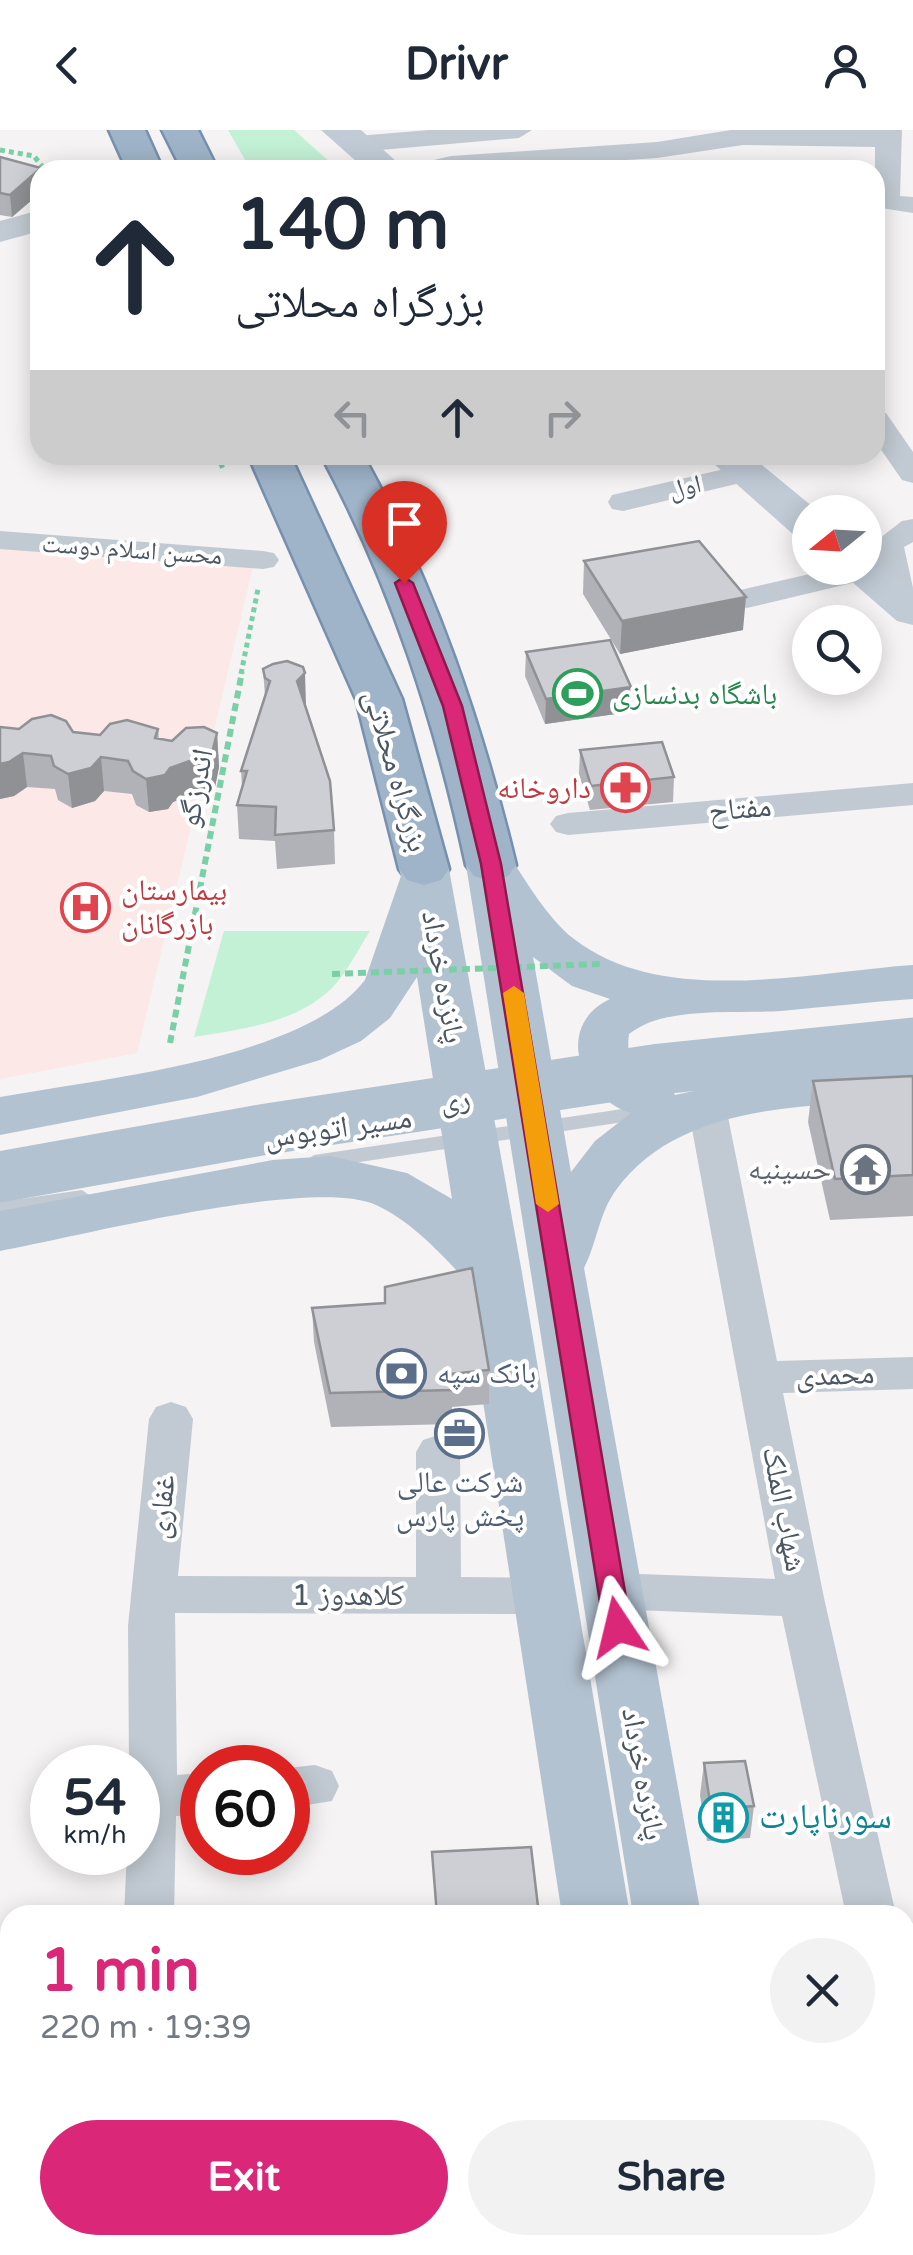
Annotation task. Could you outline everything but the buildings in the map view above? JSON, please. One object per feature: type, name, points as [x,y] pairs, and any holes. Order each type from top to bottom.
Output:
[{"type":"highway","points":[[127,130],[140,160]]},
{"type":"highway","points":[[180,130],[195,160]]},
{"type":"highway","points":[[276,473],[314,504],[331,505],[345,500],[349,467]]},
{"type":"highway","points":[[349,467],[392,552],[453,706],[491,864]]},
{"type":"highway","name":"بزرگراه محلاتی","points":[[276,473],[379,699],[424,869]]},
{"type":"main road","points":[[348,137],[376,160]]},
{"type":"main road","points":[[736,465],[792,512]]},
{"type":"main road","points":[[880,585],[907,607]]},
{"type":"main road","points":[[491,864],[535,930],[558,954],[592,976],[638,991],[686,998]]},
{"type":"main road","name":"پانزده خرداد","points":[[491,864],[665,1905]]},
{"type":"main road","points":[[0,1116],[268,1060],[321,1041],[371,1008],[391,981],[424,869]]},
{"type":"main road","name":"پانزده خرداد","points":[[424,869],[494,1273],[542,1596],[594,1905]]},
{"type":"main road","points":[[913,982],[686,998],[627,1012],[608,1024],[601,1040],[606,1067],[629,1092],[652,1100],[725,1100],[913,1082]]},
{"type":"main road","name":"ری","points":[[0,1178],[261,1130],[587,1080],[913,1043]]},
{"type":"main road","points":[[556,1269],[587,1190],[598,1173],[653,1124],[725,1100]]},
{"type":"main road","points":[[0,1231],[273,1180],[330,1176],[388,1187],[438,1218],[494,1273]]},
{"type":"street","points":[[348,137],[519,130]]},
{"type":"street","points":[[510,160],[657,150],[679,143],[784,132],[889,135],[900,204]]},
{"type":"street","points":[[0,232],[30,223]]},
{"type":"street","points":[[885,433],[913,474]]},
{"type":"street","name":"اول","points":[[623,502],[732,465]]},
{"type":"street","points":[[907,607],[888,544],[913,528]]},
{"type":"street","name":"محسن اسلام دوست","points":[[0,540],[264,560]]},
{"type":"street","points":[[747,598],[798,585]]},
{"type":"street","name":"مفتاح","points":[[568,824],[913,794]]},
{"type":"street","name":"شهاب الملک","points":[[725,1100],[757,1378],[868,1905]]},
{"type":"street","name":"محمدی","points":[[757,1378],[913,1373]]},
{"type":"street","name":"غفاری","points":[[153,1745],[154,1594],[170,1420]]},
{"type":"street","points":[[438,1452],[439,1596]]},
{"type":"street","points":[[612,1591],[801,1598]]},
{"type":"street","name":"کلاهدوز 1","points":[[154,1594],[542,1596]]},
{"type":"street","name":"غفاری","points":[[149,1905],[150,1875]]},
{"type":"lane","name":"مسیر اتوبوس","points":[[0,1209],[725,1100]]},
{"type":"path","points":[[0,150],[34,156],[37,160]]},
{"type":"path","name":"اندرزگو","points":[[162,1084],[264,560]]},
{"type":"path","points":[[332,974],[601,964]]},
{"type":"shaded area","name":"بیمارستان بازرگانان","points":[[0,545],[254,562],[137,1053],[0,1079]]},
{"type":"green space","points":[[228,130],[294,130],[328,160],[245,160]]},
{"type":"green space","points":[[224,931],[370,931],[342,976],[316,1001],[266,1023],[194,1037]]},
{"type":"slow traffic","points":[[514,993],[548,1204]]},
{"type":"place","name":"باشگاه بدنسازی","points":[[577,694]]},
{"type":"place","name":"داروخانه","points":[[626,788]]},
{"type":"place","name":"بیمارستان بازرگانان","points":[[86,907]]},
{"type":"place","name":"حسینیه","points":[[866,1169]]},
{"type":"place","name":"بانک سپه","points":[[402,1373]]},
{"type":"place","name":"شرکت عالی پخش پارس","points":[[460,1433]]},
{"type":"place","name":"سورناپارت","points":[[724,1817]]},
{"type":"route","points":[[404,583],[453,706],[491,864],[540,1140],[556,1269],[618,1627]]}]
